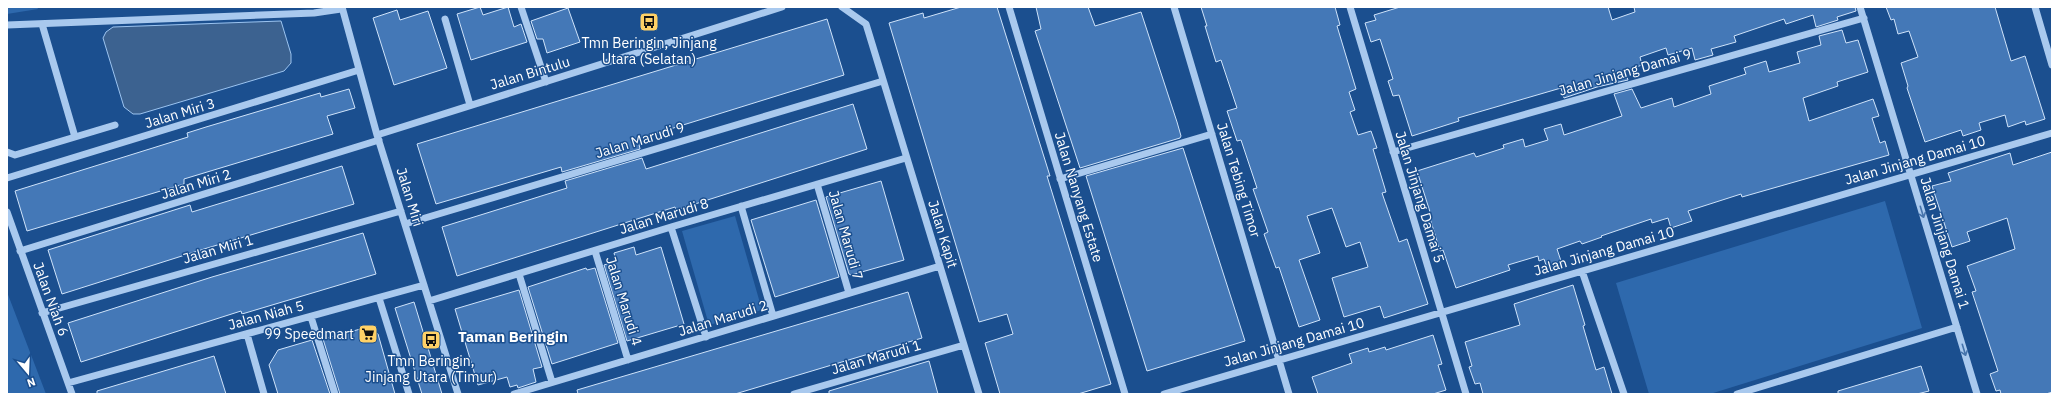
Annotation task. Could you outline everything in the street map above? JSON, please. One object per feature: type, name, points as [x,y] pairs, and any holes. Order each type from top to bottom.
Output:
[{"type":"street","points":[[521,7],[546,82]]},
{"type":"street","name":"Jalan Bintulu","points":[[378,137],[470,105],[782,7]]},
{"type":"street","points":[[842,7],[866,24],[883,81]]},
{"type":"street","name":"Jalan Nanyang Estate","points":[[1009,7],[1125,394]]},
{"type":"street","name":"Jalan Tebing Timor","points":[[1174,7],[1289,394]]},
{"type":"street","name":"Jalan Jinjang Damai 1","points":[[1860,7],[1977,394]]},
{"type":"street","points":[[2035,7],[2052,64]]},
{"type":"street","points":[[7,25],[314,12],[341,8]]},
{"type":"street","name":"Jalan Miri","points":[[341,8],[378,137],[458,394]]},
{"type":"street","name":"Jalan Jinjang Damai 5","points":[[1352,8],[1393,152],[1466,394]]},
{"type":"street","name":"Jalan Jinjang Damai 9","points":[[1393,152],[1864,18]]},
{"type":"street","points":[[446,19],[470,105]]},
{"type":"street","points":[[42,24],[76,137]]},
{"type":"street","name":"Jalan Miri 3","points":[[7,178],[360,70]]},
{"type":"street","name":"Jalan Kapit","points":[[883,81],[979,394]]},
{"type":"street","name":"Jalan Marudi 9","points":[[405,224],[883,81]]},
{"type":"street","points":[[7,152],[15,155],[115,125]]},
{"type":"street","name":"Jalan Jinjang Damai 10","points":[[1164,394],[2052,133]]},
{"type":"street","points":[[1060,179],[1212,134]]},
{"type":"street","name":"Jalan Miri 2","points":[[20,251],[378,137]]},
{"type":"street","name":"Jalan Marudi 8","points":[[429,302],[671,227],[906,158]]},
{"type":"street","name":"Jalan Marudi 7","points":[[817,184],[849,293]]},
{"type":"street","points":[[741,206],[773,316]]},
{"type":"street","name":"Jalan Miri 1","points":[[42,313],[401,210]]},
{"type":"street","name":"Jalan Niah 6","points":[[7,212],[72,394]]},
{"type":"street","points":[[671,227],[706,336]]},
{"type":"street","name":"Jalan Marudi 4","points":[[595,251],[628,360]]},
{"type":"street","name":"Jalan Marudi 2","points":[[514,394],[940,266]]},
{"type":"street","points":[[1582,271],[1624,394]]},
{"type":"street","points":[[519,274],[552,382]]},
{"type":"street","name":"Jalan Niah 5","points":[[68,383],[424,285]]},
{"type":"street","points":[[379,298],[408,394]]},
{"type":"street","points":[[311,316],[335,394]]},
{"type":"street","points":[[1737,394],[1957,327]]},
{"type":"street","points":[[247,334],[264,394]]},
{"type":"street","name":"Jalan Marudi 1","points":[[794,394],[964,346]]},
{"type":"shaded area","points":[[7,7],[37,7],[38,9],[7,14]]},
{"type":"shaded area","points":[[281,21],[291,54],[291,63],[284,71],[140,114],[133,114],[124,107],[103,38],[106,32],[113,27]]},
{"type":"shaded area","points":[[1885,201],[1922,328],[1710,394],[1649,394],[1616,283]]},
{"type":"shaded area","points":[[735,216],[762,310],[709,325],[682,231]]},
{"type":"shaded area","points":[[7,292],[46,394],[7,394]]},
{"type":"building","points":[[480,7],[483,15],[508,7],[514,27],[521,24],[527,42],[471,60],[457,14]]},
{"type":"building","points":[[961,7],[997,7],[1050,176],[1047,176],[1111,384],[1078,394],[1000,394],[985,343],[1013,334],[1007,314],[979,322],[889,23],[923,13],[924,18]]},
{"type":"building","points":[[1036,7],[1088,7],[1095,26],[1141,12],[1177,122],[1181,136],[1180,138],[1080,168],[1035,31],[1041,29]]},
{"type":"building","points":[[1201,7],[1335,7],[1340,25],[1337,26],[1356,89],[1349,92],[1355,110],[1350,112],[1358,135],[1371,131],[1377,148],[1373,149],[1386,192],[1382,193],[1399,242],[1407,239],[1428,304],[1384,318],[1380,306],[1344,317],[1332,278],[1368,267],[1360,242],[1346,247],[1332,208],[1307,216],[1320,253],[1299,260],[1320,320],[1299,327],[1279,267],[1276,268],[1264,234],[1268,232],[1253,189],[1257,188],[1241,140],[1237,141],[1227,111],[1237,108],[1221,60],[1216,62]]},
{"type":"building","points":[[1400,7],[1608,7],[1612,20],[1635,12],[1634,7],[1855,7],[1856,11],[1837,17],[1838,20],[1816,27],[1813,15],[1786,24],[1784,19],[1734,36],[1736,42],[1711,49],[1713,55],[1695,60],[1692,48],[1668,55],[1666,48],[1640,57],[1642,65],[1625,71],[1628,80],[1597,87],[1564,98],[1561,88],[1458,118],[1459,121],[1412,136],[1399,95],[1393,96],[1388,81],[1393,79],[1380,39],[1371,42],[1365,23],[1376,20],[1374,15]]},
{"type":"building","points":[[1886,7],[1995,7],[2011,61],[2025,56],[2045,119],[2026,125],[2025,121],[2008,127],[2005,115],[1979,123],[1981,130],[1963,136],[1961,130],[1925,142],[1907,88],[1908,86],[1901,63],[1918,57],[1909,31],[1898,34],[1894,19],[1891,20]]},
{"type":"building","points":[[568,8],[580,42],[547,53],[543,39],[537,39],[531,21]]},
{"type":"building","points":[[397,10],[400,20],[428,11],[447,68],[394,85],[373,18]]},
{"type":"building","points":[[827,19],[844,75],[638,139],[640,149],[562,172],[561,167],[436,204],[417,144]]},
{"type":"building","points":[[1842,30],[1846,43],[1858,40],[1868,72],[1837,82],[1838,86],[1803,98],[1809,121],[1873,99],[1879,116],[1872,118],[1880,143],[1885,141],[1889,155],[1742,197],[1741,194],[1688,211],[1692,221],[1671,228],[1668,218],[1652,223],[1651,219],[1582,244],[1580,241],[1557,249],[1562,264],[1547,268],[1544,259],[1539,261],[1538,256],[1508,265],[1510,270],[1456,288],[1443,250],[1440,251],[1429,215],[1431,215],[1417,171],[1474,153],[1476,157],[1504,148],[1503,145],[1523,139],[1525,147],[1548,140],[1544,129],[1561,124],[1564,135],[1622,116],[1614,94],[1632,89],[1641,108],[1672,98],[1674,107],[1711,94],[1709,86],[1746,74],[1744,68],[1766,61],[1769,72],[1800,63],[1797,52],[1821,45],[1819,36]]},
{"type":"building","points":[[349,89],[355,108],[327,116],[333,134],[184,179],[184,184],[27,231],[15,191],[188,137],[187,133],[206,127],[320,93],[321,97]]},
{"type":"building","points":[[853,104],[867,149],[676,210],[675,207],[457,276],[442,227],[567,188],[565,181],[642,158],[646,169]]},
{"type":"building","points":[[1183,148],[1245,341],[1147,371],[1086,176]]},
{"type":"building","points":[[2052,152],[2052,392],[2046,394],[2001,394],[2000,390],[1996,391],[1990,374],[1998,371],[1972,292],[1976,291],[1967,266],[2015,249],[2007,218],[1967,232],[1970,241],[1952,247],[1932,186],[1951,181],[1948,173],[2010,153],[2013,165]]},
{"type":"building","points":[[342,166],[354,204],[62,294],[48,250],[190,205],[192,212]]},
{"type":"building","points":[[881,181],[904,260],[851,275],[849,274],[826,197]]},
{"type":"building","points":[[816,200],[839,277],[775,297],[751,220]]},
{"type":"building","points":[[363,233],[376,274],[242,314],[241,311],[81,362],[68,323],[212,277]]},
{"type":"building","points":[[634,247],[636,255],[661,247],[684,324],[627,341],[604,265],[616,261],[614,253]]},
{"type":"building","points":[[586,268],[587,270],[595,268],[618,343],[552,364],[528,287]]},
{"type":"building","points":[[1573,285],[1596,370],[1604,367],[1612,394],[1483,394],[1480,383],[1475,384],[1469,367],[1472,366],[1465,342],[1520,325],[1514,304]]},
{"type":"building","points":[[519,290],[542,367],[533,369],[536,382],[518,388],[517,385],[510,387],[507,377],[478,385],[455,309]]},
{"type":"building","points":[[908,292],[922,338],[735,394],[578,394],[577,390]]},
{"type":"building","points":[[414,302],[442,394],[422,394],[395,308]]},
{"type":"building","points":[[368,327],[378,334],[395,394],[340,394],[323,339]]},
{"type":"building","points":[[1433,335],[1442,364],[1438,365],[1446,390],[1433,394],[1318,394],[1312,377],[1352,363],[1349,354],[1368,348],[1369,352],[1385,347],[1386,350]]},
{"type":"building","points":[[312,340],[330,394],[278,394],[269,365],[278,350]]},
{"type":"building","points":[[214,356],[226,394],[97,394],[97,391]]},
{"type":"building","points":[[929,361],[938,394],[829,394],[829,391]]},
{"type":"building","points":[[1921,366],[1929,391],[1917,394],[1838,394],[1838,391]]},
{"type":"place","name":"Tmn Beringin, Jinjang Utara (Selatan)","points":[[649,22]]},
{"type":"place","name":"99 Speedmart","points":[[368,334]]},
{"type":"place","name":"Tmn Beringin, Jinjang Utara (Timur)","points":[[431,340]]},
{"type":"district","name":"Taman Beringin","points":[[513,336]]}]
